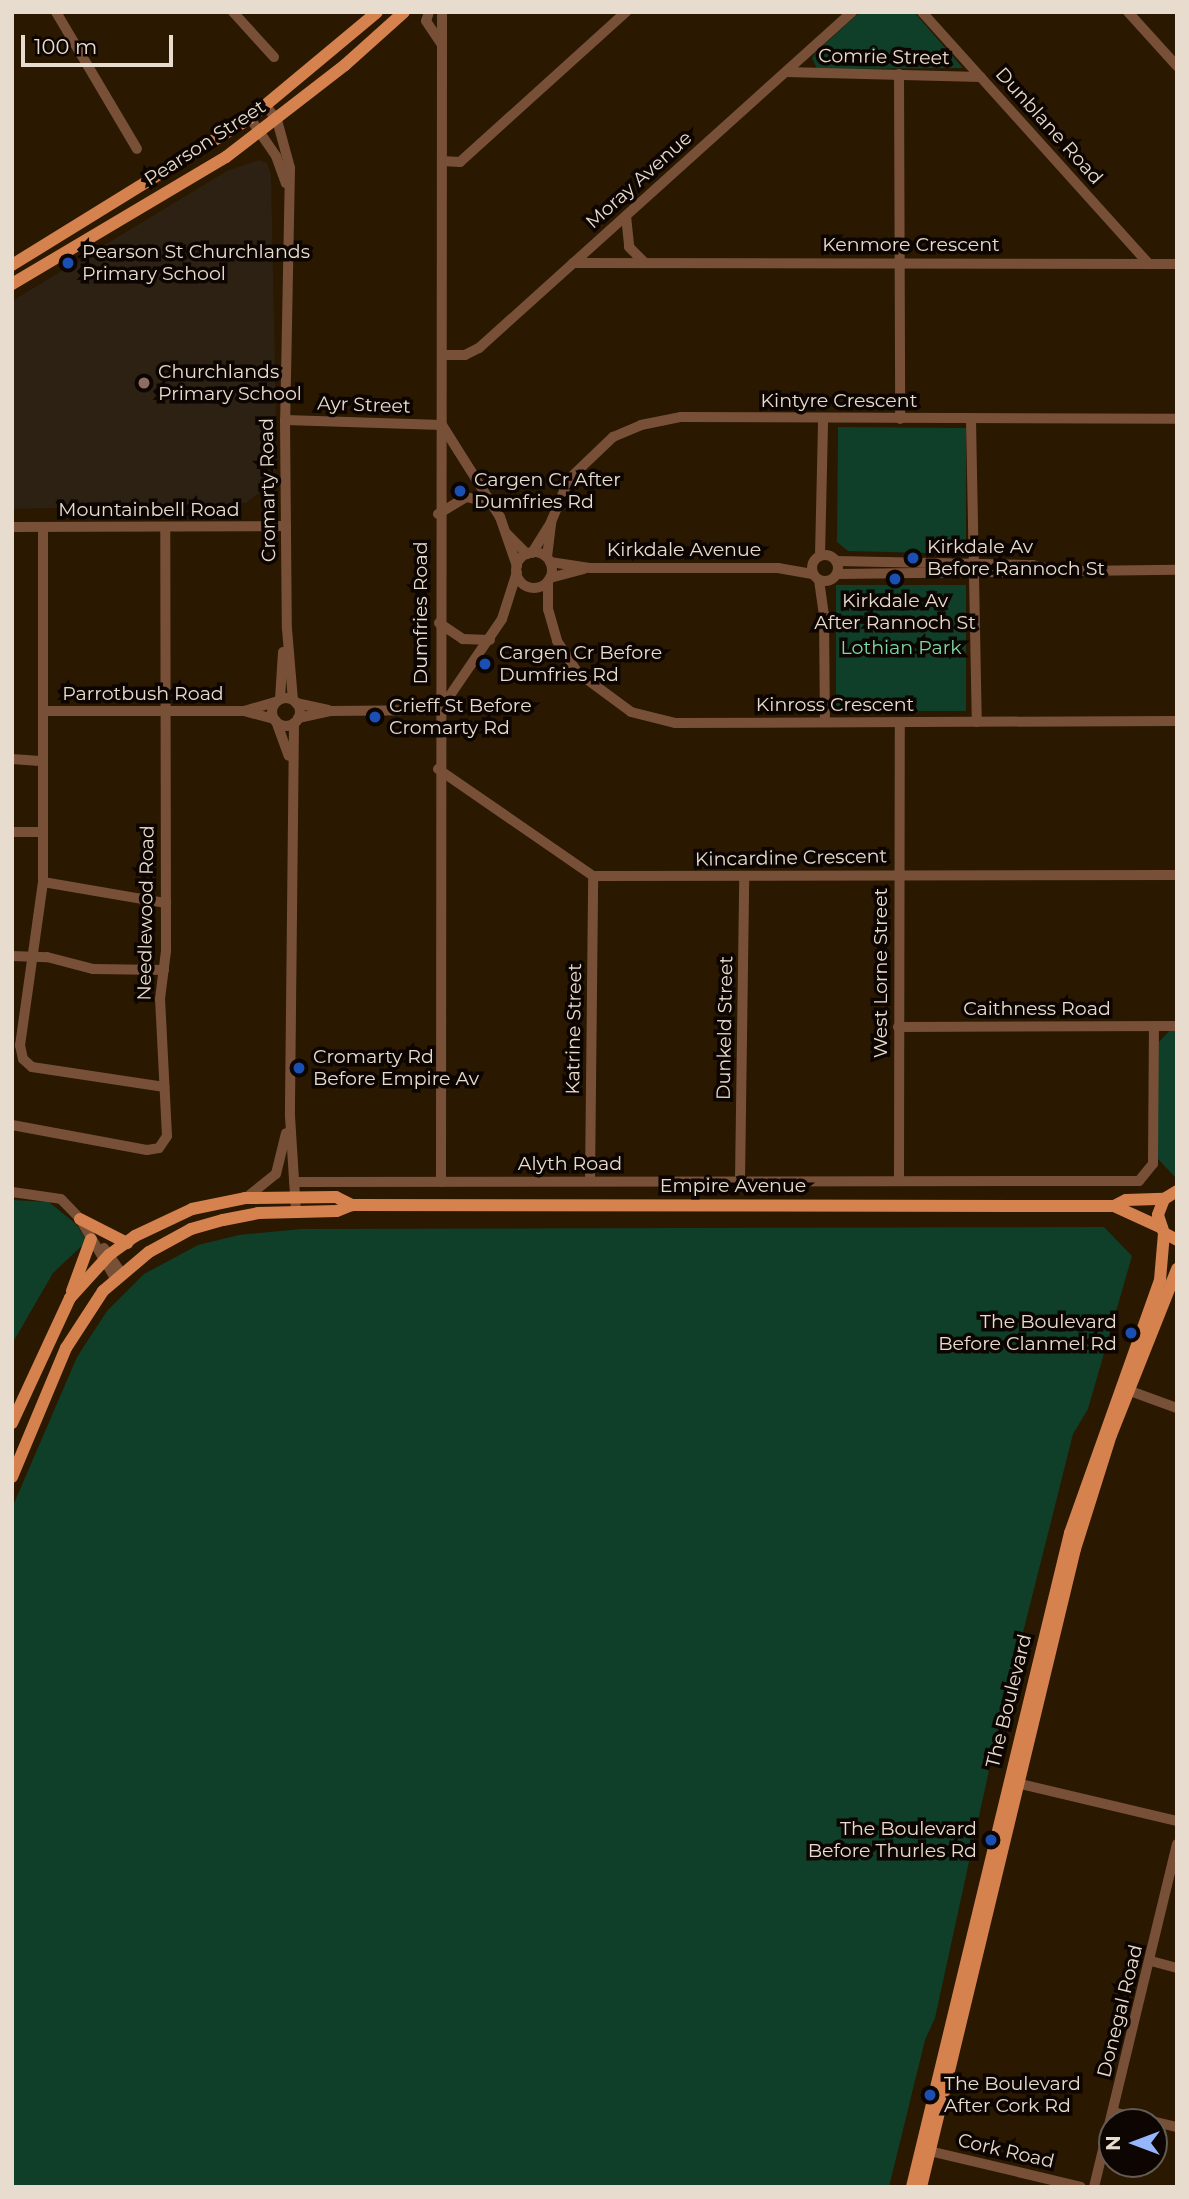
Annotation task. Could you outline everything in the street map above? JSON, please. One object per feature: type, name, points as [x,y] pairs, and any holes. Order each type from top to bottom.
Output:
[{"type":"main road","name":"Pearson Street","points":[[12,265],[250,118],[377,12]]},
{"type":"main road","name":"Pearson Street","points":[[12,284],[277,120],[404,12]]},
{"type":"main road","points":[[1164,1199],[1177,1191]]},
{"type":"main road","name":"Empire Avenue","points":[[12,1423],[69,1298],[107,1258],[127,1243],[191,1209],[245,1198],[336,1197],[352,1205]]},
{"type":"main road","name":"Empire Avenue","points":[[1114,1206],[1126,1200],[1164,1199]]},
{"type":"main road","name":"The Boulevard","points":[[921,2187],[926,2150],[1014,1783],[1075,1549],[1160,1280],[1163,1230],[1158,1215],[1164,1199]]},
{"type":"main road","name":"Empire Avenue","points":[[12,1477],[82,1317],[118,1275],[201,1226],[258,1213],[337,1211],[352,1205],[1114,1206],[1163,1230],[1177,1240]]},
{"type":"main road","points":[[69,1298],[86,1229],[127,1243]]},
{"type":"main road","name":"The Boulevard","points":[[1124,1388],[1177,1269]]},
{"type":"main road","name":"The Boulevard","points":[[912,2187],[926,2150]]},
{"type":"street","points":[[56,12],[137,149]]},
{"type":"street","points":[[233,12],[274,57]]},
{"type":"street","name":"Dumfries Road","points":[[429,12],[425,21],[441,43]]},
{"type":"street","name":"Dumfries Road","points":[[441,1181],[438,513],[442,425],[442,12]]},
{"type":"street","points":[[442,161],[460,162],[626,12]]},
{"type":"street","name":"Moray Avenue","points":[[442,355],[465,355],[479,348],[852,12]]},
{"type":"street","name":"Dunblane Road","points":[[922,12],[1150,264]]},
{"type":"street","points":[[1128,12],[1177,66]]},
{"type":"street","name":"Comrie Street","points":[[786,72],[981,77]]},
{"type":"street","points":[[899,74],[897,262],[900,419]]},
{"type":"street","name":"Cromarty Road","points":[[266,106],[277,120],[289,154],[286,183],[285,420],[287,629],[296,720],[290,759],[290,1116],[296,1212]]},
{"type":"street","name":"Cromarty Road","points":[[250,118],[261,131],[286,183]]},
{"type":"street","points":[[626,216],[629,247],[645,263]]},
{"type":"street","name":"Kenmore Crescent","points":[[573,263],[1177,264]]},
{"type":"street","name":"Kintyre Crescent","points":[[530,553],[551,522],[569,479],[586,459],[613,437],[640,425],[681,417],[1177,419]]},
{"type":"street","points":[[823,419],[824,519],[816,577],[824,614],[825,722]]},
{"type":"street","name":"Ayr Street","points":[[285,420],[442,425]]},
{"type":"street","points":[[971,420],[977,722]]},
{"type":"street","points":[[442,425],[492,503],[517,569],[531,587]]},
{"type":"street","points":[[438,513],[466,498],[492,503]]},
{"type":"street","points":[[824,519],[834,560],[834,577],[824,614]]},
{"type":"street","name":"Kintyre Crescent","points":[[549,560],[551,522]]},
{"type":"street","name":"Mountainbell Road","points":[[12,527],[286,526]]},
{"type":"street","points":[[43,527],[43,882],[17,1034],[23,1059],[32,1067],[165,1087]]},
{"type":"street","name":"Needlewood Road","points":[[12,1125],[147,1150],[159,1148],[167,1136],[160,999],[164,971],[166,903],[165,527]]},
{"type":"street","points":[[504,530],[530,553],[549,560],[549,580],[506,602]]},
{"type":"street","points":[[275,720],[285,725],[330,711],[440,710],[490,640],[517,569],[530,553]]},
{"type":"street","name":"Kirkdale Avenue","points":[[549,560],[590,568],[778,568],[817,559],[834,560]]},
{"type":"street","points":[[834,560],[974,569]]},
{"type":"street","name":"Kirkdale Avenue","points":[[549,580],[590,568]]},
{"type":"street","name":"Kirkdale Avenue","points":[[778,568],[816,577],[834,577]]},
{"type":"street","points":[[834,577],[974,569],[1177,570]]},
{"type":"street","name":"Kinross Crescent","points":[[549,580],[548,609],[557,641],[577,672],[631,712],[676,723],[1177,721]]},
{"type":"street","name":"Kinross Crescent","points":[[531,587],[548,609]]},
{"type":"street","points":[[439,623],[463,639],[490,640]]},
{"type":"street","name":"Cromarty Road","points":[[287,629],[275,720],[290,759]]},
{"type":"street","points":[[278,701],[295,701],[330,711]]},
{"type":"street","name":"Parrotbush Road","points":[[244,711],[278,701]]},
{"type":"street","name":"Parrotbush Road","points":[[43,711],[244,711],[275,720]]},
{"type":"street","name":"West Lorne Street","points":[[899,1181],[900,723]]},
{"type":"street","points":[[12,759],[43,761]]},
{"type":"street","points":[[438,769],[593,876]]},
{"type":"street","points":[[12,832],[43,832]]},
{"type":"street","name":"Kincardine Crescent","points":[[593,876],[1177,875]]},
{"type":"street","name":"Katrine Street","points":[[590,1181],[593,876]]},
{"type":"street","name":"Dunkeld Street","points":[[740,1181],[744,876]]},
{"type":"street","points":[[43,882],[166,903]]},
{"type":"street","points":[[12,956],[31,956],[93,969],[164,971]]},
{"type":"street","name":"Alyth Road","points":[[295,1182],[1139,1181],[1153,1164],[1154,1026]]},
{"type":"street","name":"Caithness Road","points":[[898,1027],[1177,1026]]},
{"type":"street","name":"Cromarty Road","points":[[245,1198],[276,1174],[290,1116]]},
{"type":"street","points":[[12,1192],[61,1199],[118,1275]]},
{"type":"street","points":[[1124,1388],[1177,1408]]},
{"type":"street","points":[[1014,1783],[1177,1821]]},
{"type":"street","name":"Donegal Road","points":[[1114,2108],[1177,1844]]},
{"type":"street","points":[[1151,1961],[1177,1968]]},
{"type":"street","name":"Cork Road","points":[[926,2150],[1081,2187]]},
{"type":"shaded area","name":"Churchlands Primary School","points":[[259,160],[267,163],[271,175],[277,465],[268,486],[246,503],[12,509],[12,301],[227,171]]},
{"type":"green space","points":[[860,12],[914,12],[963,68],[817,69],[812,58],[816,52]]},
{"type":"green space","points":[[838,427],[966,428],[966,554],[848,551],[837,542]]},
{"type":"green space","name":"Lothian Park","points":[[836,585],[966,585],[966,711],[836,711]]},
{"type":"green space","points":[[1170,1030],[1177,1030],[1177,1179],[1157,1158],[1158,1043]]},
{"type":"green space","points":[[12,1200],[49,1202],[76,1224],[87,1241],[53,1273],[12,1344]]},
{"type":"green space","points":[[1104,1227],[1132,1256],[1088,1409],[1073,1434],[993,1752],[935,2018],[925,2040],[889,2187],[12,2187],[12,1508],[77,1357],[107,1311],[144,1274],[198,1245],[239,1235],[301,1229]]},
{"type":"place","name":"Pearson St Churchlands Primary School","points":[[68,263]]},
{"type":"place","name":"Churchlands Primary School","points":[[144,383]]},
{"type":"place","name":"Cargen Cr After Dumfries Rd","points":[[460,491]]},
{"type":"place","name":"Kirkdale Av Before Rannoch St","points":[[913,558]]},
{"type":"place","name":"Kirkdale Av After Rannoch St","points":[[895,579]]},
{"type":"place","name":"Cargen Cr Before Dumfries Rd","points":[[485,664]]},
{"type":"place","name":"Crieff St Before Cromarty Rd","points":[[375,717]]},
{"type":"place","name":"Cromarty Rd Before Empire Av","points":[[299,1068]]},
{"type":"place","name":"The Boulevard Before Clanmel Rd","points":[[1131,1333]]},
{"type":"place","name":"The Boulevard Before Thurles Rd","points":[[991,1840]]},
{"type":"place","name":"The Boulevard After Cork Rd","points":[[930,2095]]}]
